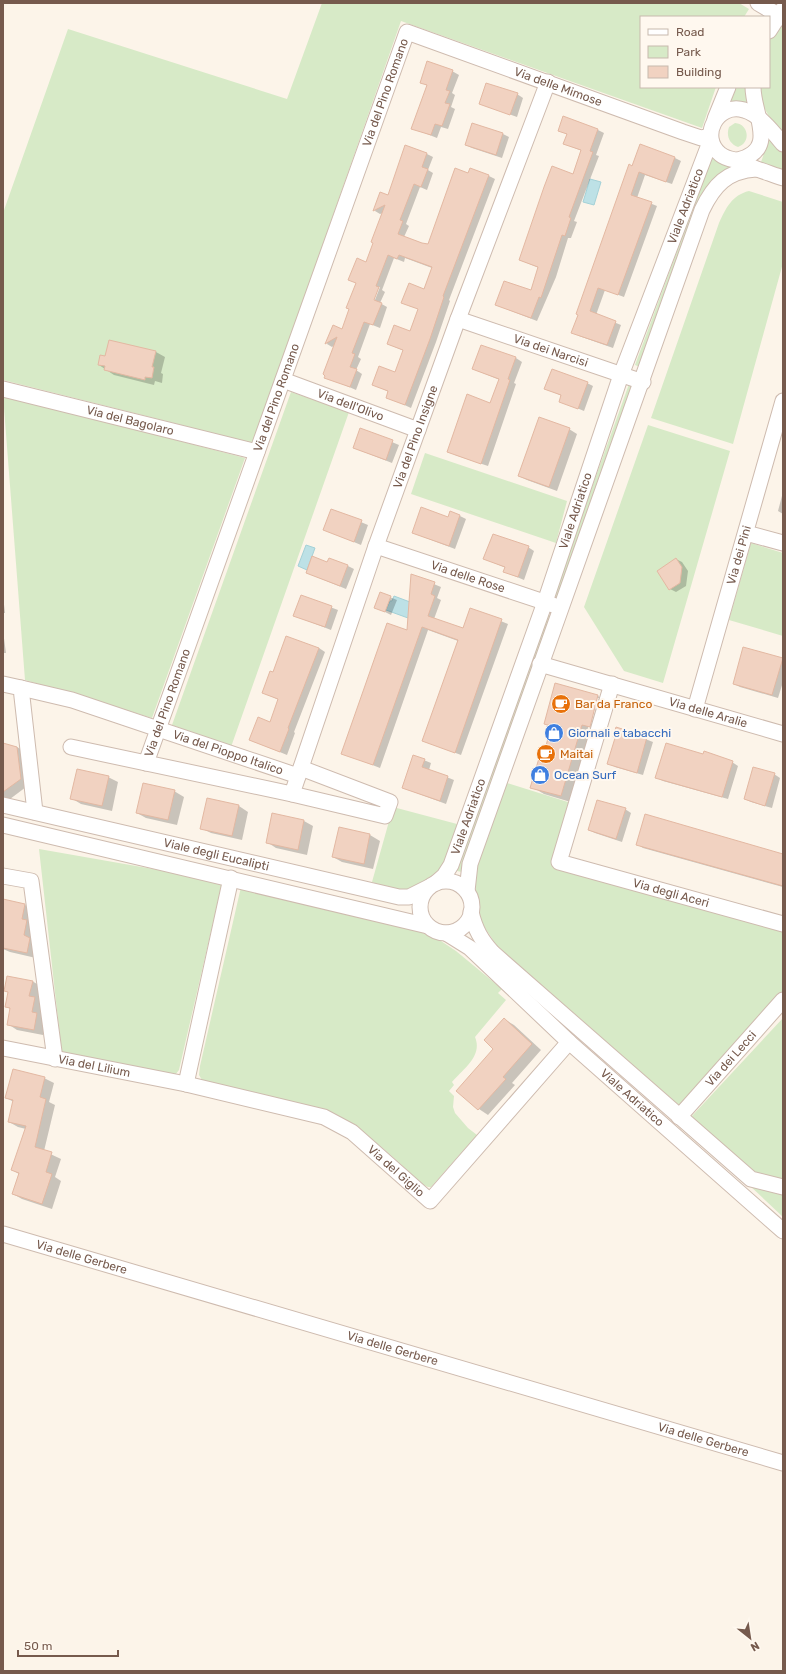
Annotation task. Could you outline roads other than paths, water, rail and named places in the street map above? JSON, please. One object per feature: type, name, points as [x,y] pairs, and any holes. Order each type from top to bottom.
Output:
[{"type":"street","points":[[762,7],[782,14],[770,30]]},
{"type":"street","name":"Via delle Mimose","points":[[407,32],[683,132],[702,138],[712,130]]},
{"type":"street","name":"Via del Pino Romano","points":[[146,763],[407,32]]},
{"type":"street","name":"Via del Pino Insigne","points":[[292,794],[376,546],[458,319],[548,82]]},
{"type":"street","name":"Viale Adriatico","points":[[433,885],[444,876],[450,865],[545,602],[621,375],[710,142],[712,130],[728,88]]},
{"type":"street","points":[[738,160],[753,154],[758,148],[762,133],[753,88]]},
{"type":"street","points":[[783,144],[758,118],[745,110],[738,108],[723,112],[712,130],[715,149],[721,155],[728,159],[738,160],[756,169],[783,178]]},
{"type":"street","name":"Viale Adriatico","points":[[467,892],[470,864],[560,607],[643,382],[702,210],[709,196],[719,183],[730,175],[740,171],[756,169]]},
{"type":"street","name":"Via dei Narcisi","points":[[458,319],[643,382]]},
{"type":"street","name":"Via dell'Olivo","points":[[284,380],[418,430]]},
{"type":"street","name":"Via del Bagolaro","points":[[3,389],[257,452]]},
{"type":"street","name":"Via dei Pini","points":[[695,708],[783,401]]},
{"type":"street","points":[[746,533],[783,543]]},
{"type":"street","name":"Via delle Rose","points":[[376,546],[560,607]]},
{"type":"street","name":"Via delle Aralie","points":[[540,664],[783,734]]},
{"type":"street","name":"Via del Pioppo Italico","points":[[3,684],[72,700],[158,730],[299,772],[333,780],[390,802],[385,816],[292,794],[71,747]]},
{"type":"street","name":"Via degli Aceri","points":[[612,684],[559,862],[783,924]]},
{"type":"street","points":[[21,688],[35,812]]},
{"type":"street","points":[[326,802],[333,780]]},
{"type":"street","name":"Viale degli Eucalipti","points":[[3,805],[399,897],[409,897],[433,885]]},
{"type":"street","name":"Viale degli Eucalipti","points":[[3,826],[231,878],[428,926]]},
{"type":"street","points":[[3,876],[31,881],[55,1059]]},
{"type":"street","points":[[186,1084],[231,878]]},
{"type":"street","points":[[445,881],[453,882],[461,886],[467,892],[471,899],[471,912],[466,924],[460,929],[446,933],[435,931],[428,926],[420,911],[420,902],[423,894],[433,885],[445,881]]},
{"type":"street","name":"Viale Adriatico","points":[[471,912],[476,932],[493,953],[679,1117],[751,1179],[783,1187]]},
{"type":"street","name":"Viale Adriatico","points":[[446,933],[470,948],[569,1042],[783,1232]]},
{"type":"street","name":"Via dei Lecci","points":[[679,1117],[783,1000]]},
{"type":"street","name":"Via del Giglio","points":[[186,1084],[324,1117],[338,1123],[352,1132],[430,1201],[569,1042]]},
{"type":"street","name":"Via del Lilium","points":[[3,1048],[186,1084]]},
{"type":"street","name":"Via delle Gerbere","points":[[3,1234],[783,1463]]},
{"type":"water","points":[[590,179],[601,182],[594,205],[583,202]]},
{"type":"water","points":[[306,545],[315,548],[307,570],[298,566]]},
{"type":"water","points":[[394,596],[418,605],[408,618],[386,610]]},
{"type":"place","name":"Bar da Franco","points":[[561,704]]},
{"type":"place","name":"Giornali e tabacchi","points":[[554,733]]},
{"type":"place","name":"Maitai","points":[[546,754]]},
{"type":"place","name":"Ocean Surf","points":[[540,775]]}]
